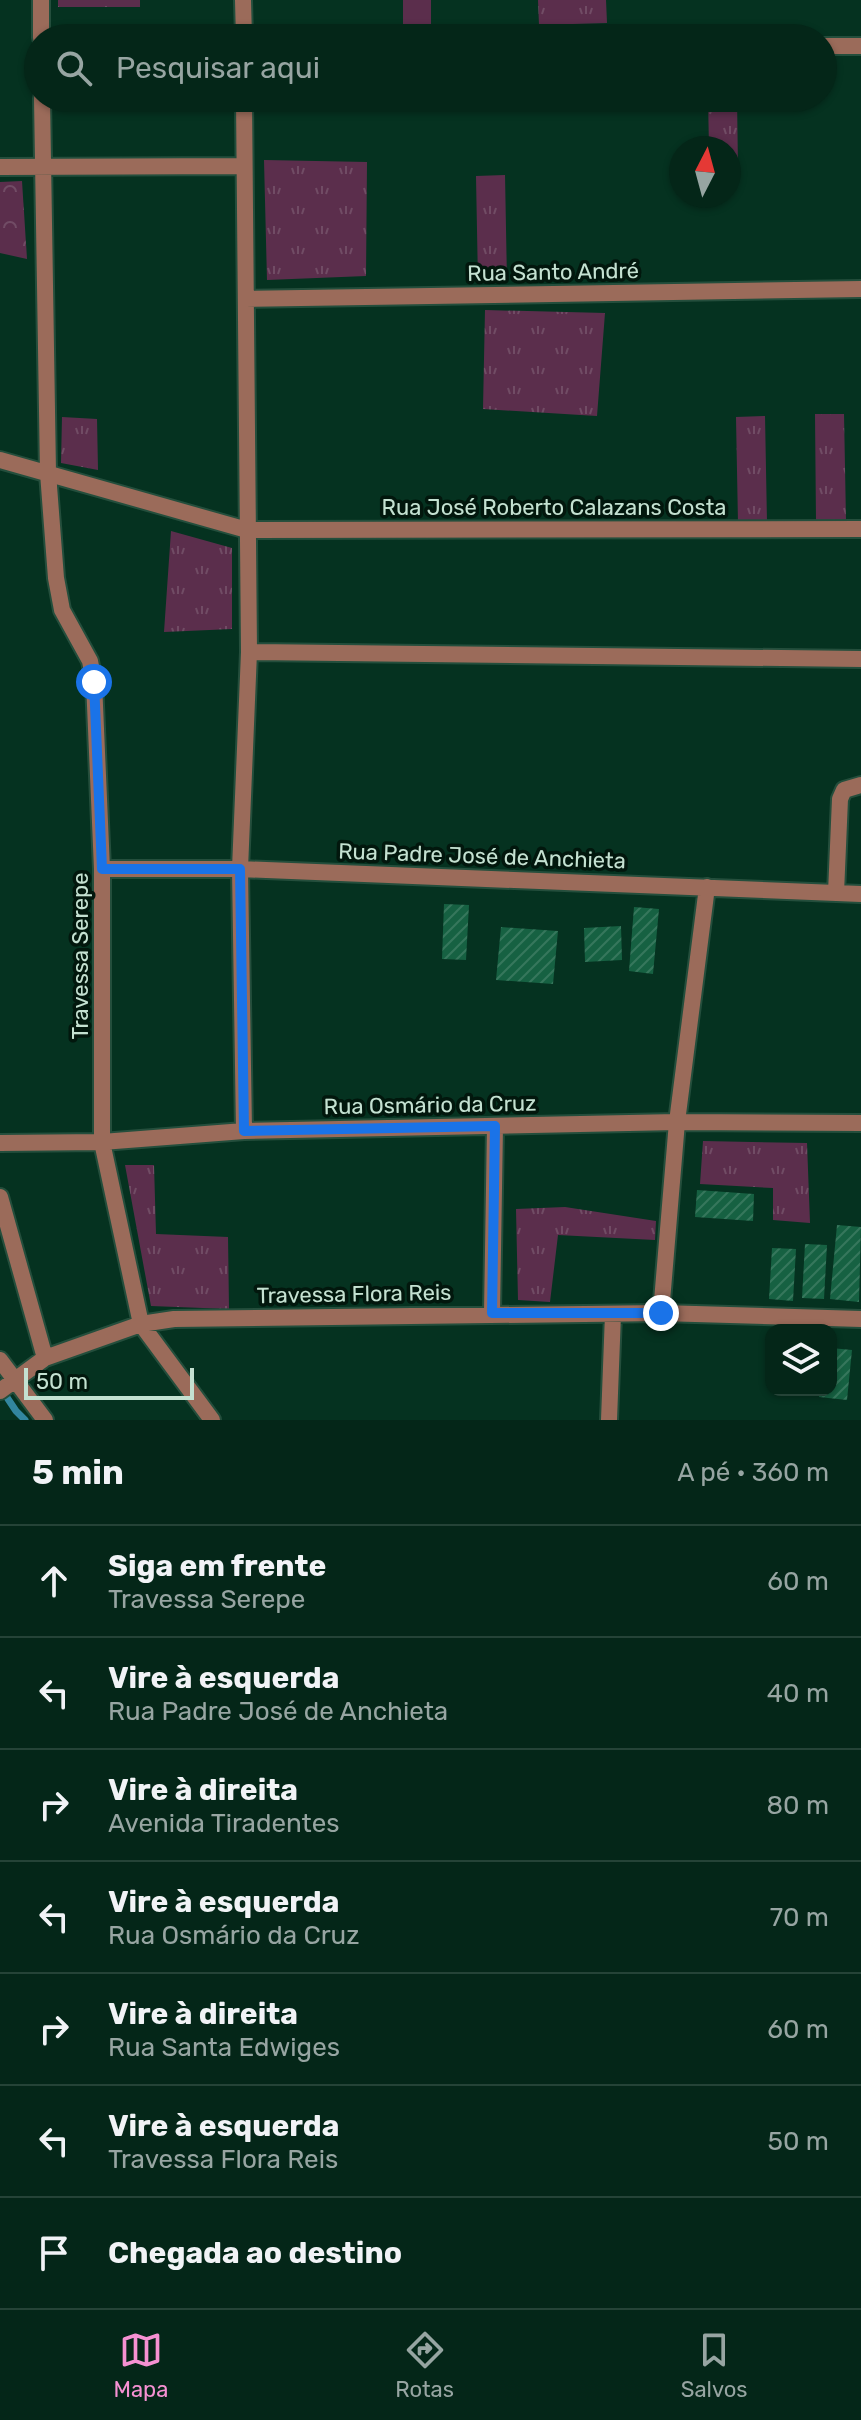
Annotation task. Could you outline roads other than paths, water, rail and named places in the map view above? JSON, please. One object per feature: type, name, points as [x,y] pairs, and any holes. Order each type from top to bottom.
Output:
[{"type":"street","points":[[41,0],[41,24]]},
{"type":"street","points":[[243,0],[244,24]]},
{"type":"street","points":[[837,46],[861,46]]},
{"type":"street","name":"Travessa Serepe","points":[[42,112],[48,473],[56,578],[62,610],[90,661],[94,682],[102,869],[102,1142],[141,1324],[212,1420]]},
{"type":"street","points":[[244,112],[249,652],[240,869],[244,1131]]},
{"type":"street","points":[[0,167],[244,166]]},
{"type":"street","name":"Rua Santo André","points":[[246,299],[861,289]]},
{"type":"street","name":"Rua José Roberto Calazans Costa","points":[[0,460],[247,530],[861,529]]},
{"type":"street","points":[[249,652],[861,659]]},
{"type":"street","points":[[836,893],[840,799],[844,790],[861,785]]},
{"type":"street","name":"Rua Padre José de Anchieta","points":[[102,869],[240,869],[861,894]]},
{"type":"street","points":[[661,1313],[677,1122],[707,887]]},
{"type":"street","name":"Rua Osmário da Cruz","points":[[0,1143],[102,1142],[244,1131],[677,1122],[861,1123]]},
{"type":"street","points":[[492,1313],[495,1126]]},
{"type":"street","points":[[0,1197],[45,1358]]},
{"type":"street","name":"Travessa Flora Reis","points":[[7,1386],[45,1358],[141,1324],[174,1319],[661,1313],[861,1319]]},
{"type":"street","points":[[609,1420],[613,1314]]},
{"type":"street","points":[[0,1360],[7,1386],[45,1420]]},
{"type":"waterway","points":[[2,1390],[25,1420]]}]
